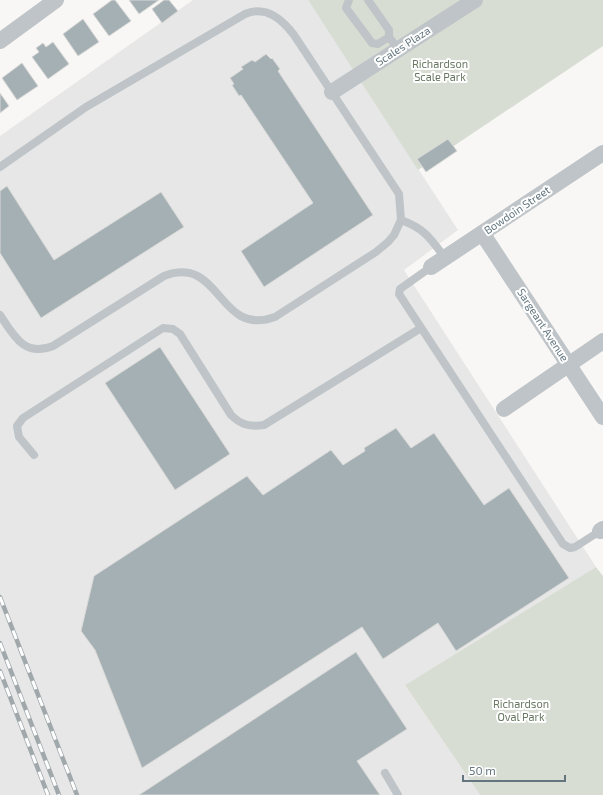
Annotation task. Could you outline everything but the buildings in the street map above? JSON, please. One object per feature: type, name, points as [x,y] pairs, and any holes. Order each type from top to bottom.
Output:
[{"type":"street","points":[[0,41],[56,0]]},
{"type":"street","name":"Scales Plaza","points":[[332,92],[394,43],[475,0]]},
{"type":"street","name":"Bowdoin Street","points":[[438,263],[603,153]]},
{"type":"street","name":"Sargeant Avenue","points":[[482,233],[603,416]]},
{"type":"street","points":[[504,409],[603,341]]},
{"type":"lane","points":[[350,0],[347,1],[346,8],[372,42],[378,44],[394,43],[389,30],[368,0]]},
{"type":"lane","points":[[0,167],[86,106],[252,11],[260,10],[269,12],[287,25],[332,92],[399,194],[401,220],[394,235],[376,252],[275,317],[265,320],[246,320],[237,315],[206,281],[197,275],[180,273],[164,276],[53,346],[45,349],[36,350],[20,343],[0,315]]},
{"type":"lane","points":[[401,220],[420,228],[428,236],[438,263],[400,289],[399,294],[563,544],[570,548],[575,547],[601,530]]},
{"type":"lane","points":[[34,455],[19,437],[17,426],[23,418],[163,328],[173,329],[180,334],[230,415],[239,423],[253,427],[264,426],[421,328]]},
{"type":"lane","points":[[385,773],[398,795]]},
{"type":"shaded area","points":[[193,0],[308,0],[458,230],[404,270],[596,567],[405,685],[480,795],[0,795],[0,136]]},
{"type":"green space","name":"Richardson Scale Park","points":[[308,0],[603,0],[603,46],[418,170]]},
{"type":"green space","name":"Richardson Oval Park","points":[[596,567],[603,576],[603,795],[480,795],[405,685]]},
{"type":"railway","points":[[0,597],[77,795]]},
{"type":"railway","points":[[0,643],[59,795]]},
{"type":"railway","points":[[0,671],[48,795]]}]
